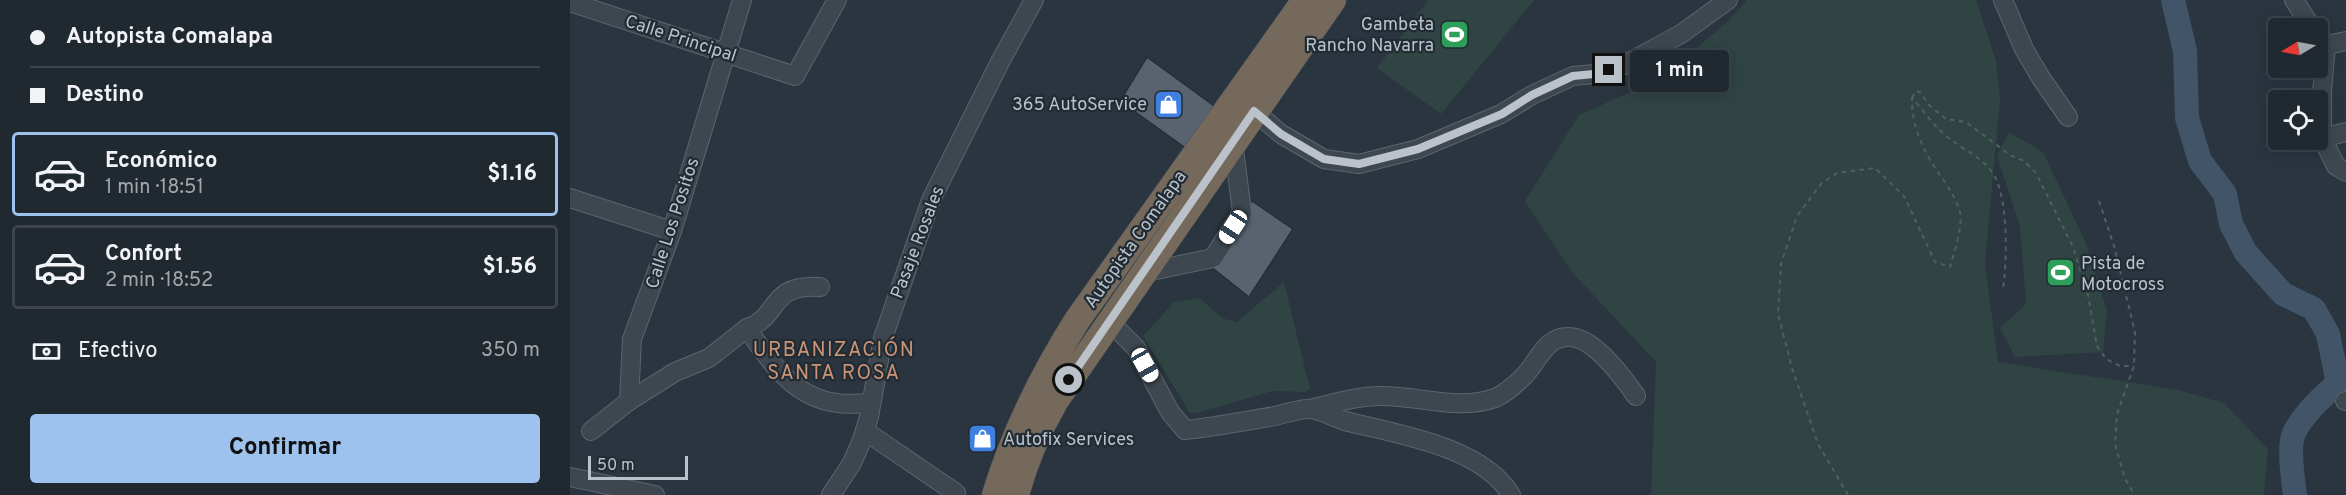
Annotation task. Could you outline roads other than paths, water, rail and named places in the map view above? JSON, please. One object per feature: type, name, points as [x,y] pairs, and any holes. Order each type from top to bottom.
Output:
[{"type":"highway","name":"Autopista Comalapa","points":[[995,495],[1016,435],[1051,362],[1078,319],[1305,0]]},
{"type":"highway","name":"Autopista Comalapa","points":[[1016,495],[1024,464],[1036,435],[1056,400],[1333,0]]},
{"type":"highway","points":[[967,494],[1013,406],[1030,379],[1078,319]]},
{"type":"highway","points":[[1028,495],[1044,451],[1109,321]]},
{"type":"street","name":"Calle Los Positos","points":[[629,401],[632,339],[672,231],[742,0]]},
{"type":"street","name":"Calle Principal","points":[[570,2],[791,76],[798,74],[837,0]]},
{"type":"street","name":"Pasaje Rosales","points":[[831,495],[852,463],[865,430],[883,338],[931,200],[1000,62],[1034,0]]},
{"type":"street","points":[[1254,111],[1281,134],[1324,159],[1359,164],[1418,149],[1502,114],[1532,95],[1573,76],[1594,74],[1624,65],[1681,34],[1728,0]]},
{"type":"street","points":[[2003,0],[2024,48],[2068,117]]},
{"type":"street","points":[[2294,0],[2306,18]]},
{"type":"street","points":[[2328,40],[2346,41]]},
{"type":"street","points":[[2328,136],[2346,132]]},
{"type":"street","points":[[1142,273],[1213,258],[1242,212],[1233,142]]},
{"type":"street","points":[[2328,150],[2336,166],[2346,172]]},
{"type":"street","points":[[570,198],[672,231]]},
{"type":"street","points":[[591,431],[629,401],[675,372],[709,358],[747,328],[760,324],[774,303],[790,290],[804,286],[820,287]]},
{"type":"street","points":[[1109,321],[1136,348],[1170,412],[1185,430],[1210,428],[1310,409],[1352,398],[1383,396],[1456,404],[1497,397],[1524,377],[1550,343],[1562,336],[1574,337],[1591,344],[1625,380],[1636,396]]},
{"type":"street","points":[[747,328],[767,358],[791,383],[811,397],[838,404],[871,403]]},
{"type":"street","points":[[1351,422],[1352,398]]},
{"type":"street","points":[[1310,409],[1351,422],[1418,438],[1482,465],[1503,482],[1512,495]]},
{"type":"street","points":[[865,430],[967,494]]},
{"type":"street","points":[[570,477],[655,495]]},
{"type":"waterway","points":[[2173,0],[2185,51],[2187,118],[2200,161],[2225,194],[2231,224],[2246,253],[2283,294],[2314,309],[2328,334],[2338,383],[2308,412],[2294,433],[2291,454],[2295,495]]},
{"type":"place","name":"Gambeta Rancho Navarra","points":[[1455,34]]},
{"type":"place","name":"365 AutoService","points":[[1168,104]]},
{"type":"place","name":"Pista de Motocross","points":[[2060,273]]},
{"type":"place","name":"Autofix Services","points":[[982,439]]},
{"type":"district","name":"URBANIZACIÓN SANTA ROSA","points":[[834,360]]}]
